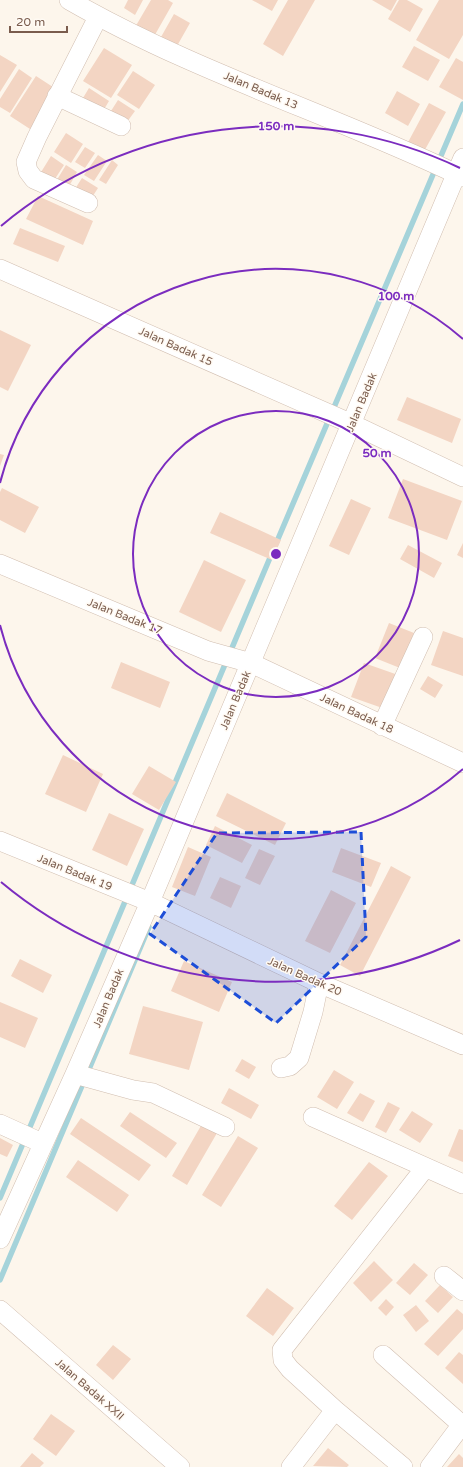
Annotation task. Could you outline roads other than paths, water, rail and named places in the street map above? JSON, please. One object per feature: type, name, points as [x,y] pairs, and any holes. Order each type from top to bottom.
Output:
[{"type":"street","name":"Jalan Badak 13","points":[[69,0],[98,17],[161,48],[461,170]]},
{"type":"street","points":[[88,203],[34,179],[28,171],[26,162],[57,96],[98,17]]},
{"type":"street","points":[[57,96],[121,126]]},
{"type":"street","name":"Jalan Badak","points":[[0,1239],[42,1143],[75,1074],[150,902],[461,170]]},
{"type":"street","name":"Jalan Badak 15","points":[[0,269],[352,424],[463,477]]},
{"type":"street","name":"Jalan Badak 17","points":[[0,564],[208,651],[251,663]]},
{"type":"street","points":[[382,726],[423,637]]},
{"type":"street","name":"Jalan Badak 18","points":[[251,663],[463,763]]},
{"type":"street","name":"Jalan Badak 19","points":[[0,841],[150,902]]},
{"type":"street","name":"Jalan Badak 20","points":[[150,902],[319,983],[463,1045]]},
{"type":"street","points":[[281,1068],[290,1066],[299,1058],[313,1012],[319,983]]},
{"type":"street","points":[[75,1074],[133,1090],[153,1092],[225,1127]]},
{"type":"street","points":[[313,1117],[463,1184]]},
{"type":"street","points":[[0,1124],[42,1143]]},
{"type":"street","points":[[403,1467],[335,1410],[290,1369],[283,1360],[282,1350],[425,1168]]},
{"type":"street","points":[[444,1276],[463,1291]]},
{"type":"street","name":"Jalan Badak XXII","points":[[0,1310],[180,1467]]},
{"type":"street","points":[[383,1356],[462,1424],[430,1467]]},
{"type":"street","points":[[291,1467],[335,1410]]},
{"type":"waterway","points":[[275,546],[463,104]]},
{"type":"waterway","points":[[0,1198],[272,553]]},
{"type":"waterway","points":[[0,1280],[149,927]]}]
